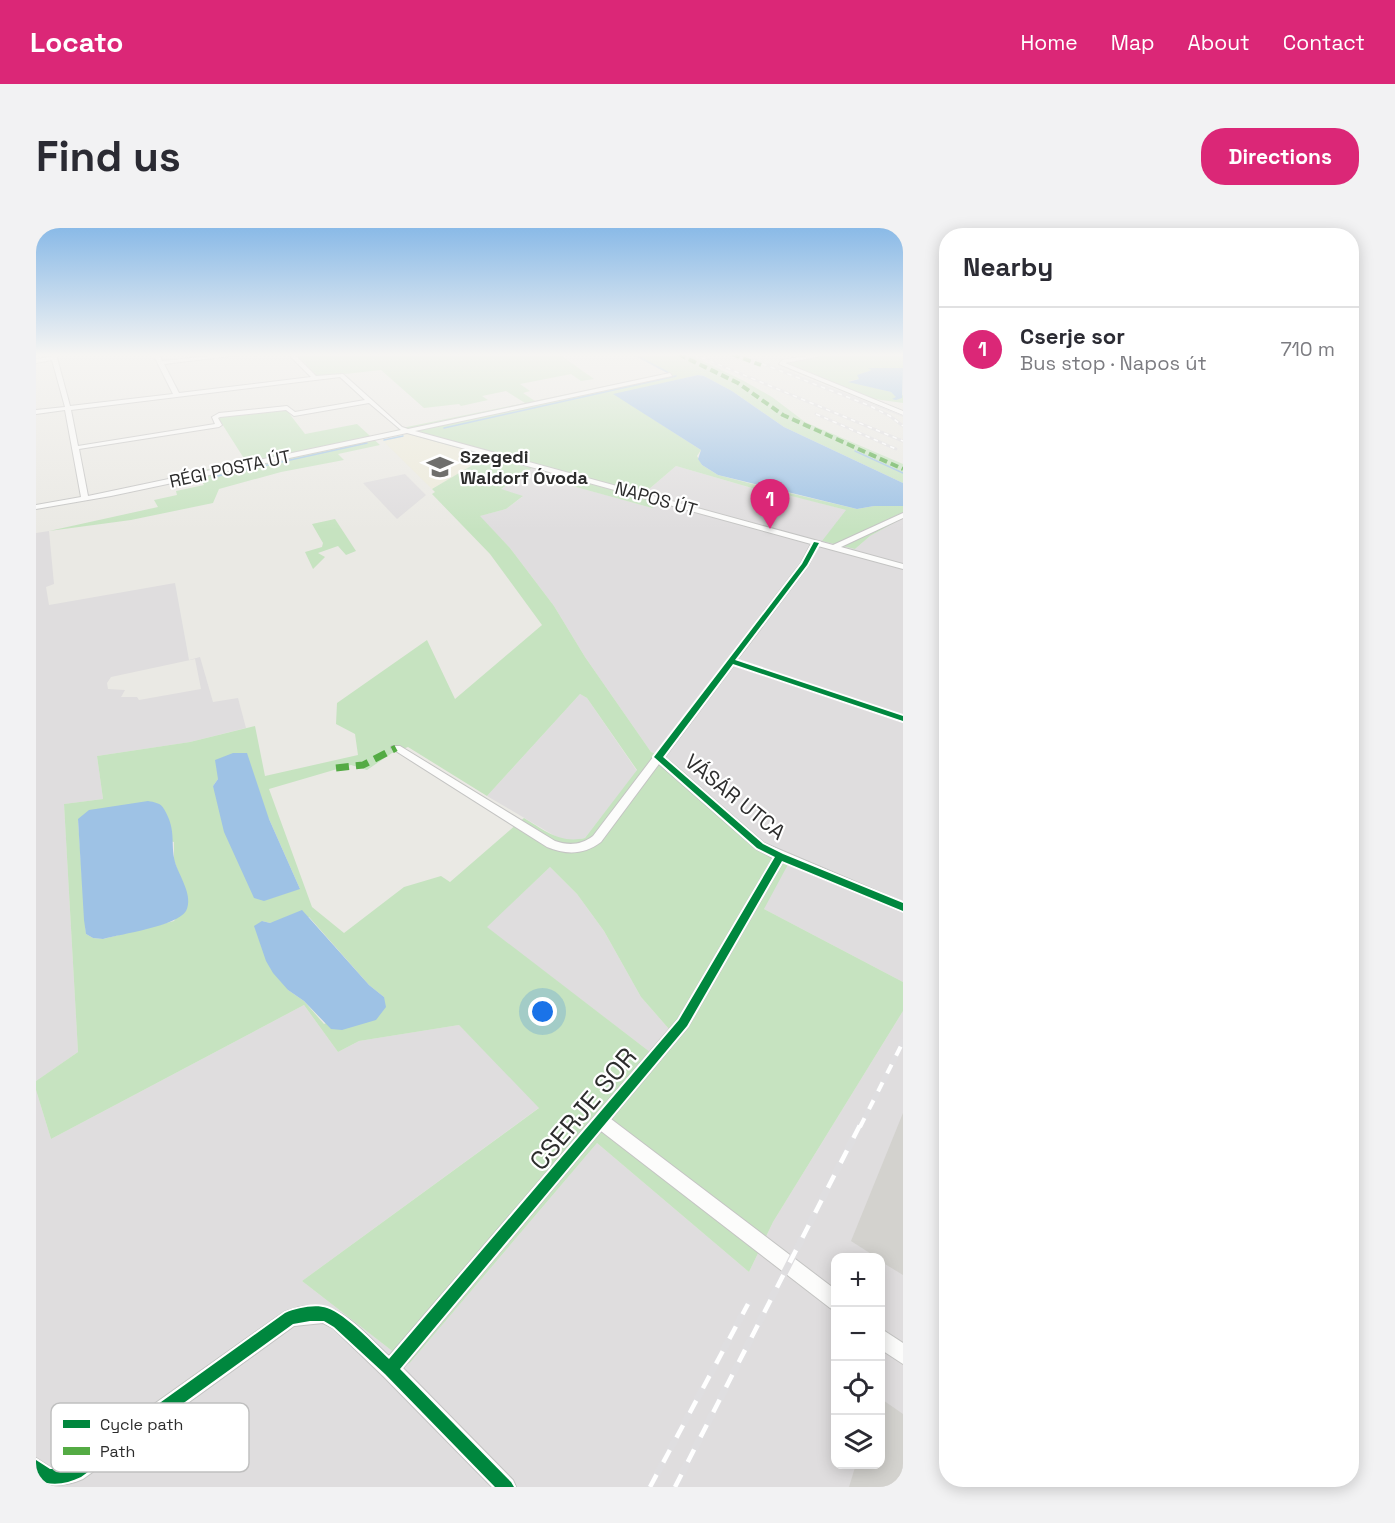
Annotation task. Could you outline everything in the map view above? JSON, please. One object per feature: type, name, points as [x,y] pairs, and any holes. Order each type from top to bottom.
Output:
[{"type":"street","points":[[69,413],[85,499]]},
{"type":"street","points":[[75,448],[219,425],[215,417],[238,413]]},
{"type":"street","points":[[383,413],[400,428],[408,431]]},
{"type":"street","name":"RÉGI POSTA ÚT","points":[[36,507],[85,499],[493,413]]},
{"type":"street","name":"NAPOS ÚT","points":[[408,431],[903,567]]},
{"type":"street","points":[[833,548],[903,515]]},
{"type":"street","name":"VÁSÁR UTCA","points":[[816,543],[805,564],[658,757],[746,835],[780,856],[903,907]]},
{"type":"street","points":[[731,660],[903,719]]},
{"type":"street","points":[[396,748],[551,844],[568,849],[584,847],[597,839],[658,757]]},
{"type":"street","name":"CSERJE SOR","points":[[390,1369],[683,1023],[780,856]]},
{"type":"street","points":[[601,1120],[831,1298]]},
{"type":"street","points":[[172,1403],[290,1318],[325,1314],[339,1322],[390,1369],[506,1487]]},
{"type":"street","points":[[885,1341],[903,1355]]},
{"type":"street","points":[[36,1468],[44,1477],[54,1478],[76,1472]]},
{"type":"shaded area","name":"Szegedi Waldorf Óvoda","points":[[408,434],[488,456],[432,489],[382,440]]},
{"type":"shaded area","points":[[676,466],[769,493],[771,490],[846,510],[855,549],[870,536],[903,518],[903,982],[764,909],[768,846],[732,819],[667,757],[651,752],[585,657],[554,606],[510,548],[479,516],[506,509],[522,497],[500,490],[532,468],[553,474],[548,479],[652,508],[647,491]]},
{"type":"shaded area","points":[[405,474],[426,495],[397,519],[363,483]]},
{"type":"shaded area","points":[[49,531],[54,584],[46,587],[49,605],[175,583],[189,660],[200,657],[213,702],[238,698],[246,728],[190,742],[97,756],[103,799],[64,804],[78,1052],[36,1081],[36,533]],"holes":[[[195,659],[201,689],[139,700],[137,697],[121,697],[125,690],[108,689],[107,683],[111,677]]]},
{"type":"shaded area","points":[[580,694],[587,698],[637,771],[585,838],[573,841],[560,839],[487,796]]},
{"type":"shaded area","points":[[550,867],[577,894],[604,931],[641,997],[669,1029],[650,1052],[486,927]]},
{"type":"shaded area","points":[[304,1005],[338,1052],[359,1041],[459,1025],[540,1107],[302,1281],[409,1364],[597,1143],[749,1272],[773,1222],[903,1011],[903,1487],[36,1487],[36,1090],[51,1139]]},
{"type":"green space","points":[[245,413],[289,413],[305,434],[357,424],[380,445],[338,454],[344,460],[281,472],[219,489],[213,503],[131,520],[49,531],[158,507],[154,500],[177,495],[176,491],[204,485],[196,472],[245,460],[217,416]]},
{"type":"green space","points":[[477,413],[645,413],[701,450],[697,456],[702,465],[718,475],[857,509],[874,506],[903,506],[903,518],[870,536],[855,549],[822,541],[846,510],[772,491],[769,493],[676,466],[648,490],[667,497],[652,508],[547,479],[552,474],[532,468],[501,489],[523,496],[506,509],[480,516],[510,548],[554,606],[585,657],[651,752],[663,757],[684,772],[723,811],[747,831],[792,857],[764,909],[903,982],[903,1011],[773,1222],[749,1272],[597,1143],[409,1364],[302,1281],[539,1108],[459,1025],[359,1041],[338,1052],[304,1005],[51,1139],[36,1090],[36,1081],[78,1052],[64,804],[103,799],[97,756],[190,742],[255,726],[265,776],[358,755],[355,734],[336,724],[337,703],[427,640],[455,699],[542,625],[490,554],[432,494],[435,492],[432,489],[488,456],[397,429]],"holes":[[[580,694],[587,698],[637,770],[585,838],[560,837],[524,818],[450,882],[441,876],[404,887],[344,933],[312,907],[269,789],[351,765],[367,770],[392,753],[408,747],[487,796]],[[218,779],[269,819],[300,889],[213,786]],[[78,820],[174,842],[174,860],[188,900],[174,921],[103,939],[93,938],[86,934]],[[550,867],[577,894],[604,931],[641,997],[669,1029],[650,1052],[487,927]],[[309,917],[369,985],[384,997],[324,1024],[304,1001],[288,990],[262,921],[270,923]]]},
{"type":"green space","points":[[763,413],[793,413],[805,422],[903,464],[903,483],[784,427]]},
{"type":"green space","points":[[335,519],[356,551],[346,555],[338,546],[318,553],[325,557],[313,569],[305,552],[322,547],[323,543],[312,524]]},
{"type":"water","points":[[642,413],[763,413],[784,427],[903,483],[903,506],[874,506],[857,509],[718,475],[702,465],[698,459],[701,450]]},
{"type":"water","points":[[233,753],[247,753],[269,819],[300,889],[264,901],[254,898],[224,832],[213,786],[218,779],[215,760]]},
{"type":"water","points":[[148,801],[163,807],[168,817],[172,830],[175,862],[187,893],[186,911],[172,921],[148,929],[103,939],[93,938],[86,934],[84,920],[78,819],[89,810]]},
{"type":"water","points":[[302,910],[369,985],[384,997],[386,1007],[376,1020],[342,1030],[331,1029],[304,1001],[288,990],[273,973],[266,961],[254,926],[262,921],[270,923]]},
{"type":"building","points":[[903,1113],[903,1275],[885,1264],[885,1253],[870,1253],[851,1241]]},
{"type":"building","points":[[885,1401],[903,1414],[903,1487],[849,1487],[854,1469],[885,1469]]},
{"type":"waterway","points":[[444,428],[512,413]]},
{"type":"waterway","points":[[384,440],[403,436]]},
{"type":"waterway","points":[[215,477],[213,477],[367,443]]},
{"type":"waterway","points":[[855,451],[903,473]]},
{"type":"tram line","points":[[895,413],[903,416]]},
{"type":"railway","points":[[835,413],[903,441]]},
{"type":"railway","points":[[884,413],[903,426]]},
{"type":"railway","points":[[816,414],[896,449]]},
{"type":"railway","points":[[860,1127],[903,1042]]},
{"type":"railway","points":[[675,1487],[860,1125]]},
{"type":"railway","points":[[650,1487],[748,1304]]},
{"type":"marked path","points":[[780,413],[903,469]]},
{"type":"marked path","points":[[336,768],[363,765],[396,748]]},
{"type":"cycle path","points":[[816,543],[805,564],[658,757],[760,846],[903,907]]},
{"type":"cycle path","points":[[731,661],[903,719]]},
{"type":"cycle path","points":[[390,1369],[683,1023],[780,856]]},
{"type":"cycle path","points":[[172,1403],[290,1318],[325,1314],[339,1322],[390,1369],[506,1487]]},
{"type":"cycle path","points":[[36,1468],[40,1473],[50,1477],[76,1472]]},
{"type":"place","name":"Szegedi Waldorf Óvoda","points":[[440,467]]},
{"type":"place","name":"Cserje sor","points":[[770,529]]}]
